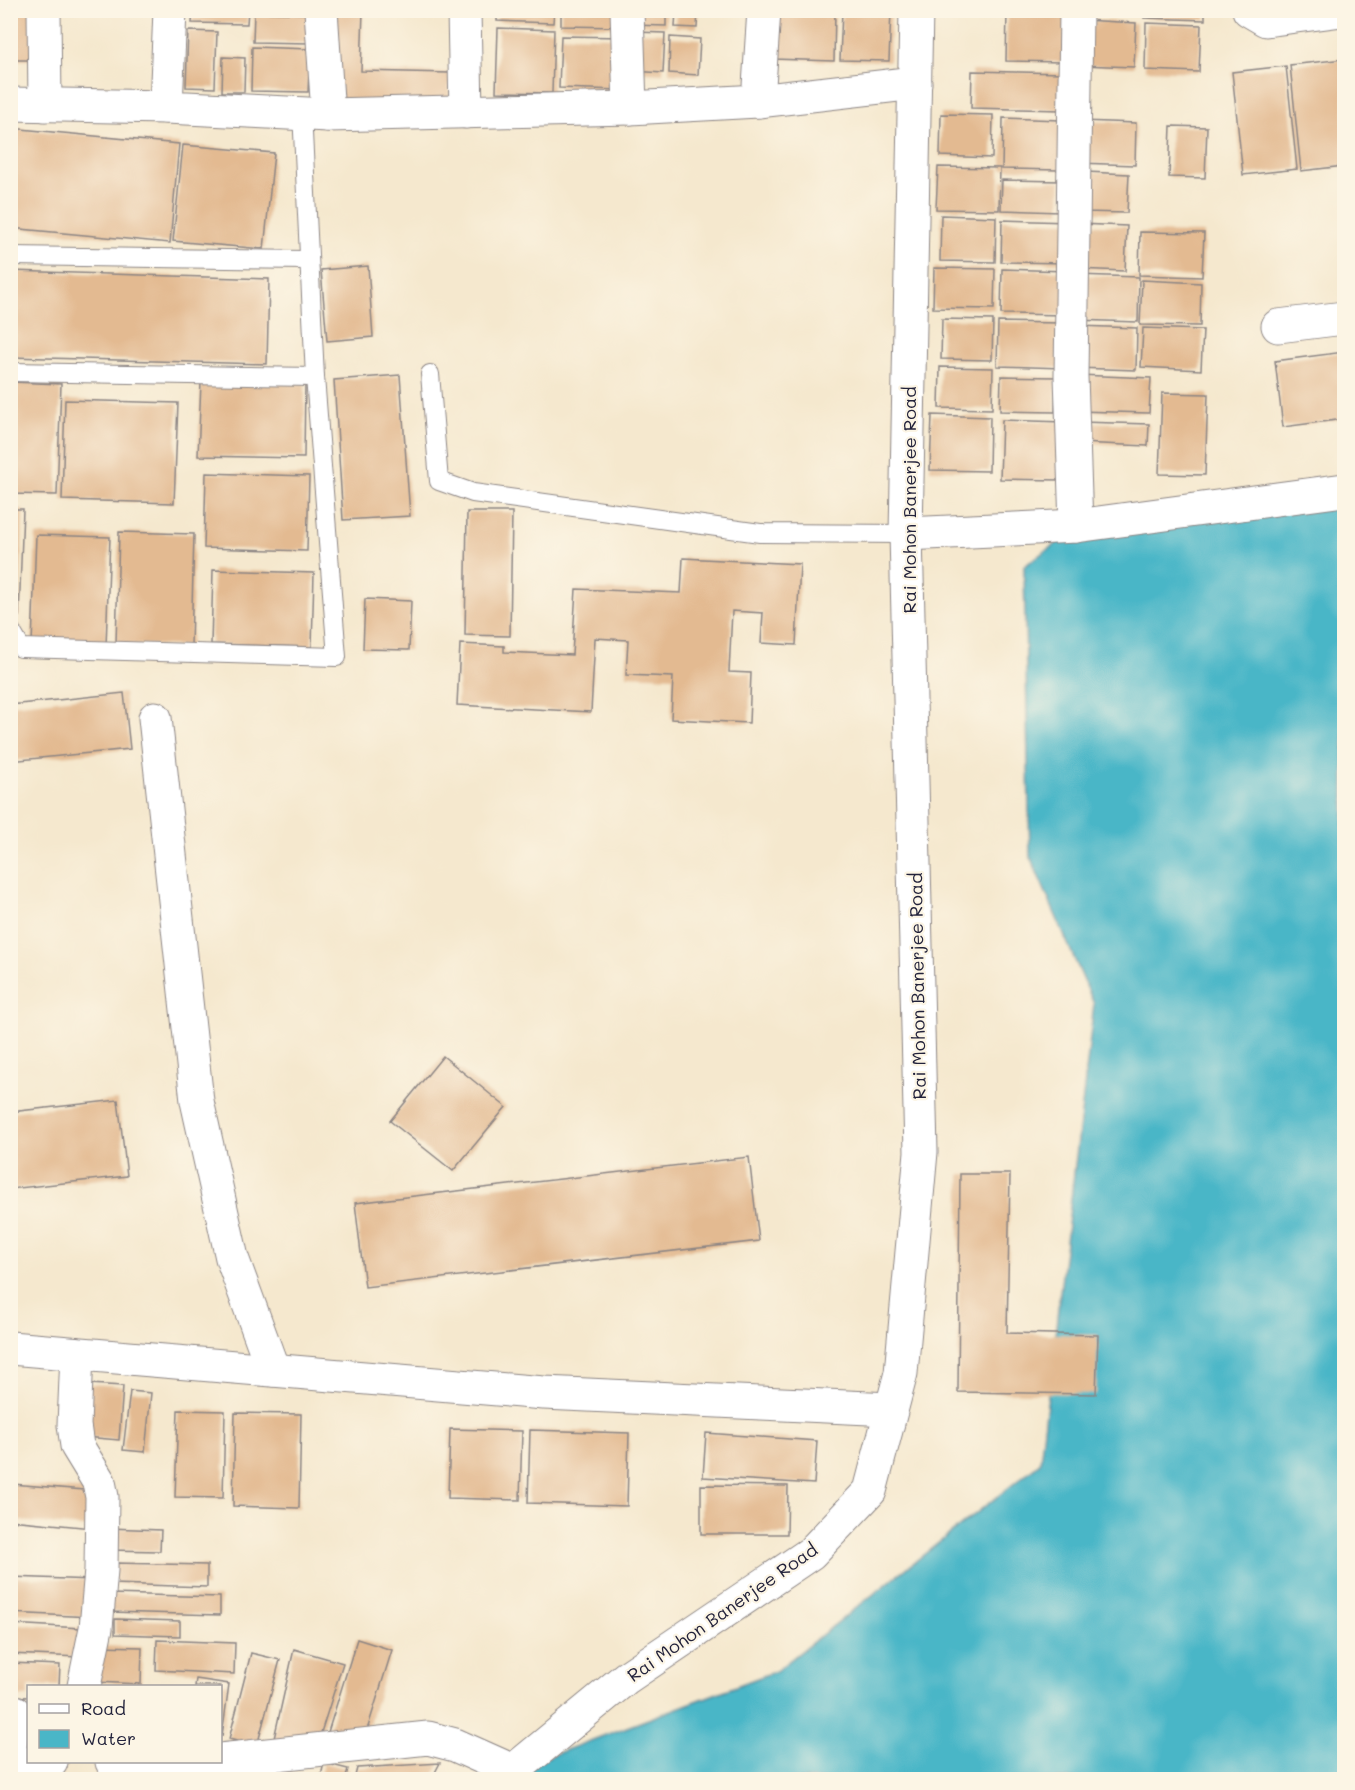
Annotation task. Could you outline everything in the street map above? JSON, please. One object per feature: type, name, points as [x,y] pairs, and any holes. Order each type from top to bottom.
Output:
[{"type":"street","points":[[44,10],[45,105]]},
{"type":"street","points":[[166,107],[170,10]]},
{"type":"street","points":[[315,113],[321,10]]},
{"type":"street","points":[[464,10],[466,112]]},
{"type":"street","points":[[627,10],[630,108]]},
{"type":"street","points":[[758,101],[764,10]]},
{"type":"street","name":"Rai Mohon Banerjee Road","points":[[510,1775],[626,1678],[811,1553],[870,1491],[901,1373],[921,1152],[906,534],[916,10]]},
{"type":"street","points":[[1076,10],[1071,365],[1076,526]]},
{"type":"street","points":[[1249,10],[1266,20],[1342,10]]},
{"type":"street","points":[[10,104],[315,113],[466,112],[630,108],[758,101],[915,83]]},
{"type":"street","points":[[1278,326],[1344,318]]},
{"type":"street","points":[[906,534],[1076,526],[1344,490]]},
{"type":"street","points":[[155,718],[197,1101],[232,1258],[273,1370]]},
{"type":"street","points":[[10,1348],[544,1393],[891,1409]]},
{"type":"street","points":[[77,1354],[75,1436],[77,1446],[99,1482],[102,1497],[102,1570],[96,1628],[84,1685]]},
{"type":"street","points":[[10,1712],[15,1712],[10,1747]]},
{"type":"street","points":[[222,1760],[428,1738],[455,1746],[510,1775]]},
{"type":"street","points":[[10,1765],[30,1763]]},
{"type":"street","points":[[152,1763],[184,1763]]},
{"type":"lane","points":[[10,629],[21,648],[337,657],[307,260],[315,113]]},
{"type":"lane","points":[[10,256],[307,260]]},
{"type":"lane","points":[[10,372],[315,377]]},
{"type":"lane","points":[[430,374],[439,481],[473,493],[760,533],[906,534]]},
{"type":"water","points":[[1344,481],[1344,1779],[515,1780],[518,1768],[776,1671],[1040,1463],[1094,1004],[1030,856],[1024,566],[1096,516]]},
{"type":"building","points":[[193,10],[248,10],[247,24],[192,23]]},
{"type":"building","points":[[331,10],[363,10],[361,71],[450,73],[449,104],[328,101]]},
{"type":"building","points":[[497,10],[554,10],[553,23],[497,21]]},
{"type":"building","points":[[561,10],[622,10],[622,27],[561,26]]},
{"type":"building","points":[[632,10],[666,10],[666,26],[631,25]]},
{"type":"building","points":[[676,10],[698,10],[697,28],[675,27]]},
{"type":"building","points":[[774,10],[835,10],[834,61],[773,59]]},
{"type":"building","points":[[842,10],[891,10],[889,61],[840,60]]},
{"type":"building","points":[[1083,10],[1137,10],[1137,15],[1083,13]]},
{"type":"building","points":[[1144,10],[1205,10],[1205,20],[1144,18]]},
{"type":"building","points":[[1007,11],[1065,12],[1064,62],[1006,61]]},
{"type":"building","points":[[10,12],[35,12],[35,60],[10,60]]},
{"type":"building","points":[[254,12],[311,14],[310,43],[253,42]]},
{"type":"building","points":[[1083,20],[1136,23],[1134,67],[1081,65]]},
{"type":"building","points":[[1146,23],[1201,25],[1199,72],[1145,70]]},
{"type":"building","points":[[498,28],[554,30],[552,93],[496,92]]},
{"type":"building","points":[[188,31],[217,32],[215,88],[186,87]]},
{"type":"building","points":[[635,32],[665,33],[663,73],[633,71]]},
{"type":"building","points":[[561,36],[623,37],[621,90],[559,88]]},
{"type":"building","points":[[670,37],[700,39],[698,75],[669,73]]},
{"type":"building","points":[[252,47],[310,49],[308,92],[251,91]]},
{"type":"building","points":[[223,57],[245,58],[244,92],[222,92]]},
{"type":"building","points":[[1344,59],[1344,166],[1301,171],[1290,65]]},
{"type":"building","points":[[1286,66],[1297,169],[1243,175],[1232,72]]},
{"type":"building","points":[[972,71],[1062,73],[1061,110],[971,108]]},
{"type":"building","points":[[941,114],[993,115],[992,158],[940,156]]},
{"type":"building","points":[[1003,118],[1061,120],[1060,170],[1002,169]]},
{"type":"building","points":[[1081,121],[1136,123],[1135,165],[1079,163]]},
{"type":"building","points":[[1171,126],[1207,127],[1205,178],[1169,177]]},
{"type":"building","points":[[10,128],[179,144],[170,243],[10,228]]},
{"type":"building","points":[[183,145],[274,153],[264,249],[173,241]]},
{"type":"building","points":[[938,167],[1000,168],[999,210],[936,209]]},
{"type":"building","points":[[1086,172],[1129,174],[1127,213],[1084,212]]},
{"type":"building","points":[[1002,180],[1061,181],[1060,212],[1001,210]]},
{"type":"building","points":[[941,215],[996,217],[995,262],[940,261]]},
{"type":"building","points":[[1002,220],[1068,222],[1067,263],[1001,262]]},
{"type":"building","points":[[1078,224],[1127,226],[1125,271],[1076,269]]},
{"type":"building","points":[[1140,232],[1204,233],[1202,277],[1139,275]]},
{"type":"building","points":[[368,266],[373,337],[327,341],[321,270]]},
{"type":"building","points":[[934,268],[995,269],[994,309],[933,308]]},
{"type":"building","points":[[1002,269],[1067,271],[1066,315],[1001,314]]},
{"type":"building","points":[[10,271],[269,279],[267,364],[10,357]]},
{"type":"building","points":[[1076,275],[1139,277],[1138,322],[1074,320]]},
{"type":"building","points":[[1142,280],[1201,283],[1200,326],[1140,325]]},
{"type":"building","points":[[942,319],[993,320],[992,360],[941,359]]},
{"type":"building","points":[[998,322],[1063,323],[1062,368],[997,366]]},
{"type":"building","points":[[1077,326],[1137,328],[1136,370],[1076,368]]},
{"type":"building","points":[[1143,328],[1203,330],[1201,370],[1141,367]]},
{"type":"building","points":[[1344,352],[1344,419],[1283,427],[1275,361]]},
{"type":"building","points":[[940,367],[993,368],[992,409],[939,408]]},
{"type":"building","points":[[400,375],[410,516],[343,520],[334,380]]},
{"type":"building","points":[[1078,375],[1151,378],[1149,413],[1077,411]]},
{"type":"building","points":[[1001,376],[1056,377],[1055,412],[1000,411]]},
{"type":"building","points":[[10,382],[61,384],[57,495],[10,494]]},
{"type":"building","points":[[201,382],[305,384],[304,458],[198,456]]},
{"type":"building","points":[[1162,393],[1208,394],[1205,475],[1159,474]]},
{"type":"building","points":[[65,400],[178,403],[174,503],[62,500]]},
{"type":"building","points":[[932,415],[990,417],[989,471],[930,470]]},
{"type":"building","points":[[1002,420],[1064,422],[1062,480],[1000,479]]},
{"type":"building","points":[[1080,422],[1149,424],[1148,446],[1079,443]]},
{"type":"building","points":[[206,473],[309,476],[307,551],[204,548]]},
{"type":"building","points":[[10,509],[23,509],[19,616],[10,616]]},
{"type":"building","points":[[467,512],[512,512],[510,636],[465,635]]},
{"type":"building","points":[[119,532],[194,534],[191,646],[116,644]]},
{"type":"building","points":[[36,535],[110,537],[106,646],[32,644]]},
{"type":"building","points":[[683,558],[800,564],[796,645],[761,643],[763,613],[732,611],[729,672],[751,673],[749,723],[671,719],[673,677],[626,675],[628,640],[595,638],[591,712],[457,705],[460,644],[504,646],[504,652],[572,655],[576,589],[681,593]]},
{"type":"building","points":[[213,570],[314,573],[312,647],[211,644]]},
{"type":"building","points":[[365,599],[411,601],[409,650],[363,649]]},
{"type":"building","points":[[124,693],[130,749],[10,761],[10,705]]},
{"type":"building","points":[[443,1056],[506,1107],[453,1171],[390,1121]]},
{"type":"building","points":[[118,1100],[127,1176],[10,1189],[10,1112]]},
{"type":"building","points":[[749,1157],[759,1241],[365,1287],[355,1203]]},
{"type":"building","points":[[960,1174],[1010,1174],[1007,1333],[1098,1335],[1096,1394],[958,1392]]},
{"type":"building","points":[[89,1384],[123,1386],[119,1440],[85,1437]]},
{"type":"building","points":[[130,1391],[151,1393],[145,1452],[123,1450]]},
{"type":"building","points":[[178,1410],[225,1411],[223,1498],[175,1497]]},
{"type":"building","points":[[235,1413],[301,1414],[299,1508],[233,1506]]},
{"type":"building","points":[[450,1429],[522,1431],[520,1500],[448,1498]]},
{"type":"building","points":[[530,1430],[629,1433],[627,1506],[528,1503]]},
{"type":"building","points":[[706,1433],[817,1441],[814,1484],[703,1477]]},
{"type":"building","points":[[12,1484],[96,1491],[92,1528],[10,1520]]},
{"type":"building","points":[[701,1485],[788,1486],[787,1534],[701,1534]]},
{"type":"building","points":[[108,1528],[161,1530],[160,1551],[107,1550]]},
{"type":"building","points":[[114,1563],[207,1565],[207,1587],[113,1584]]},
{"type":"building","points":[[10,1577],[94,1580],[92,1617],[10,1613]]},
{"type":"building","points":[[110,1594],[220,1597],[220,1615],[110,1612]]},
{"type":"building","points":[[115,1619],[180,1621],[180,1636],[115,1634]]},
{"type":"building","points":[[10,1624],[81,1628],[80,1657],[10,1654]]},
{"type":"building","points":[[357,1639],[392,1650],[363,1743],[328,1732]]},
{"type":"building","points":[[157,1640],[235,1643],[234,1674],[156,1670]]},
{"type":"building","points":[[97,1646],[142,1647],[141,1684],[95,1682]]},
{"type":"building","points":[[294,1649],[343,1663],[318,1742],[273,1743]]},
{"type":"building","points":[[251,1653],[280,1660],[257,1746],[229,1739]]},
{"type":"building","points":[[10,1663],[60,1665],[59,1685],[27,1685],[27,1697],[10,1696]]},
{"type":"building","points":[[196,1679],[229,1684],[222,1736],[222,1685],[195,1685]]},
{"type":"building","points":[[324,1763],[348,1769],[345,1780],[320,1780]]},
{"type":"building","points":[[440,1763],[431,1780],[354,1780],[357,1768]]},
{"type":"building","points":[[278,1771],[311,1779],[311,1780],[275,1780]]},
{"type":"building","points":[[224,1772],[253,1779],[222,1780]]}]
